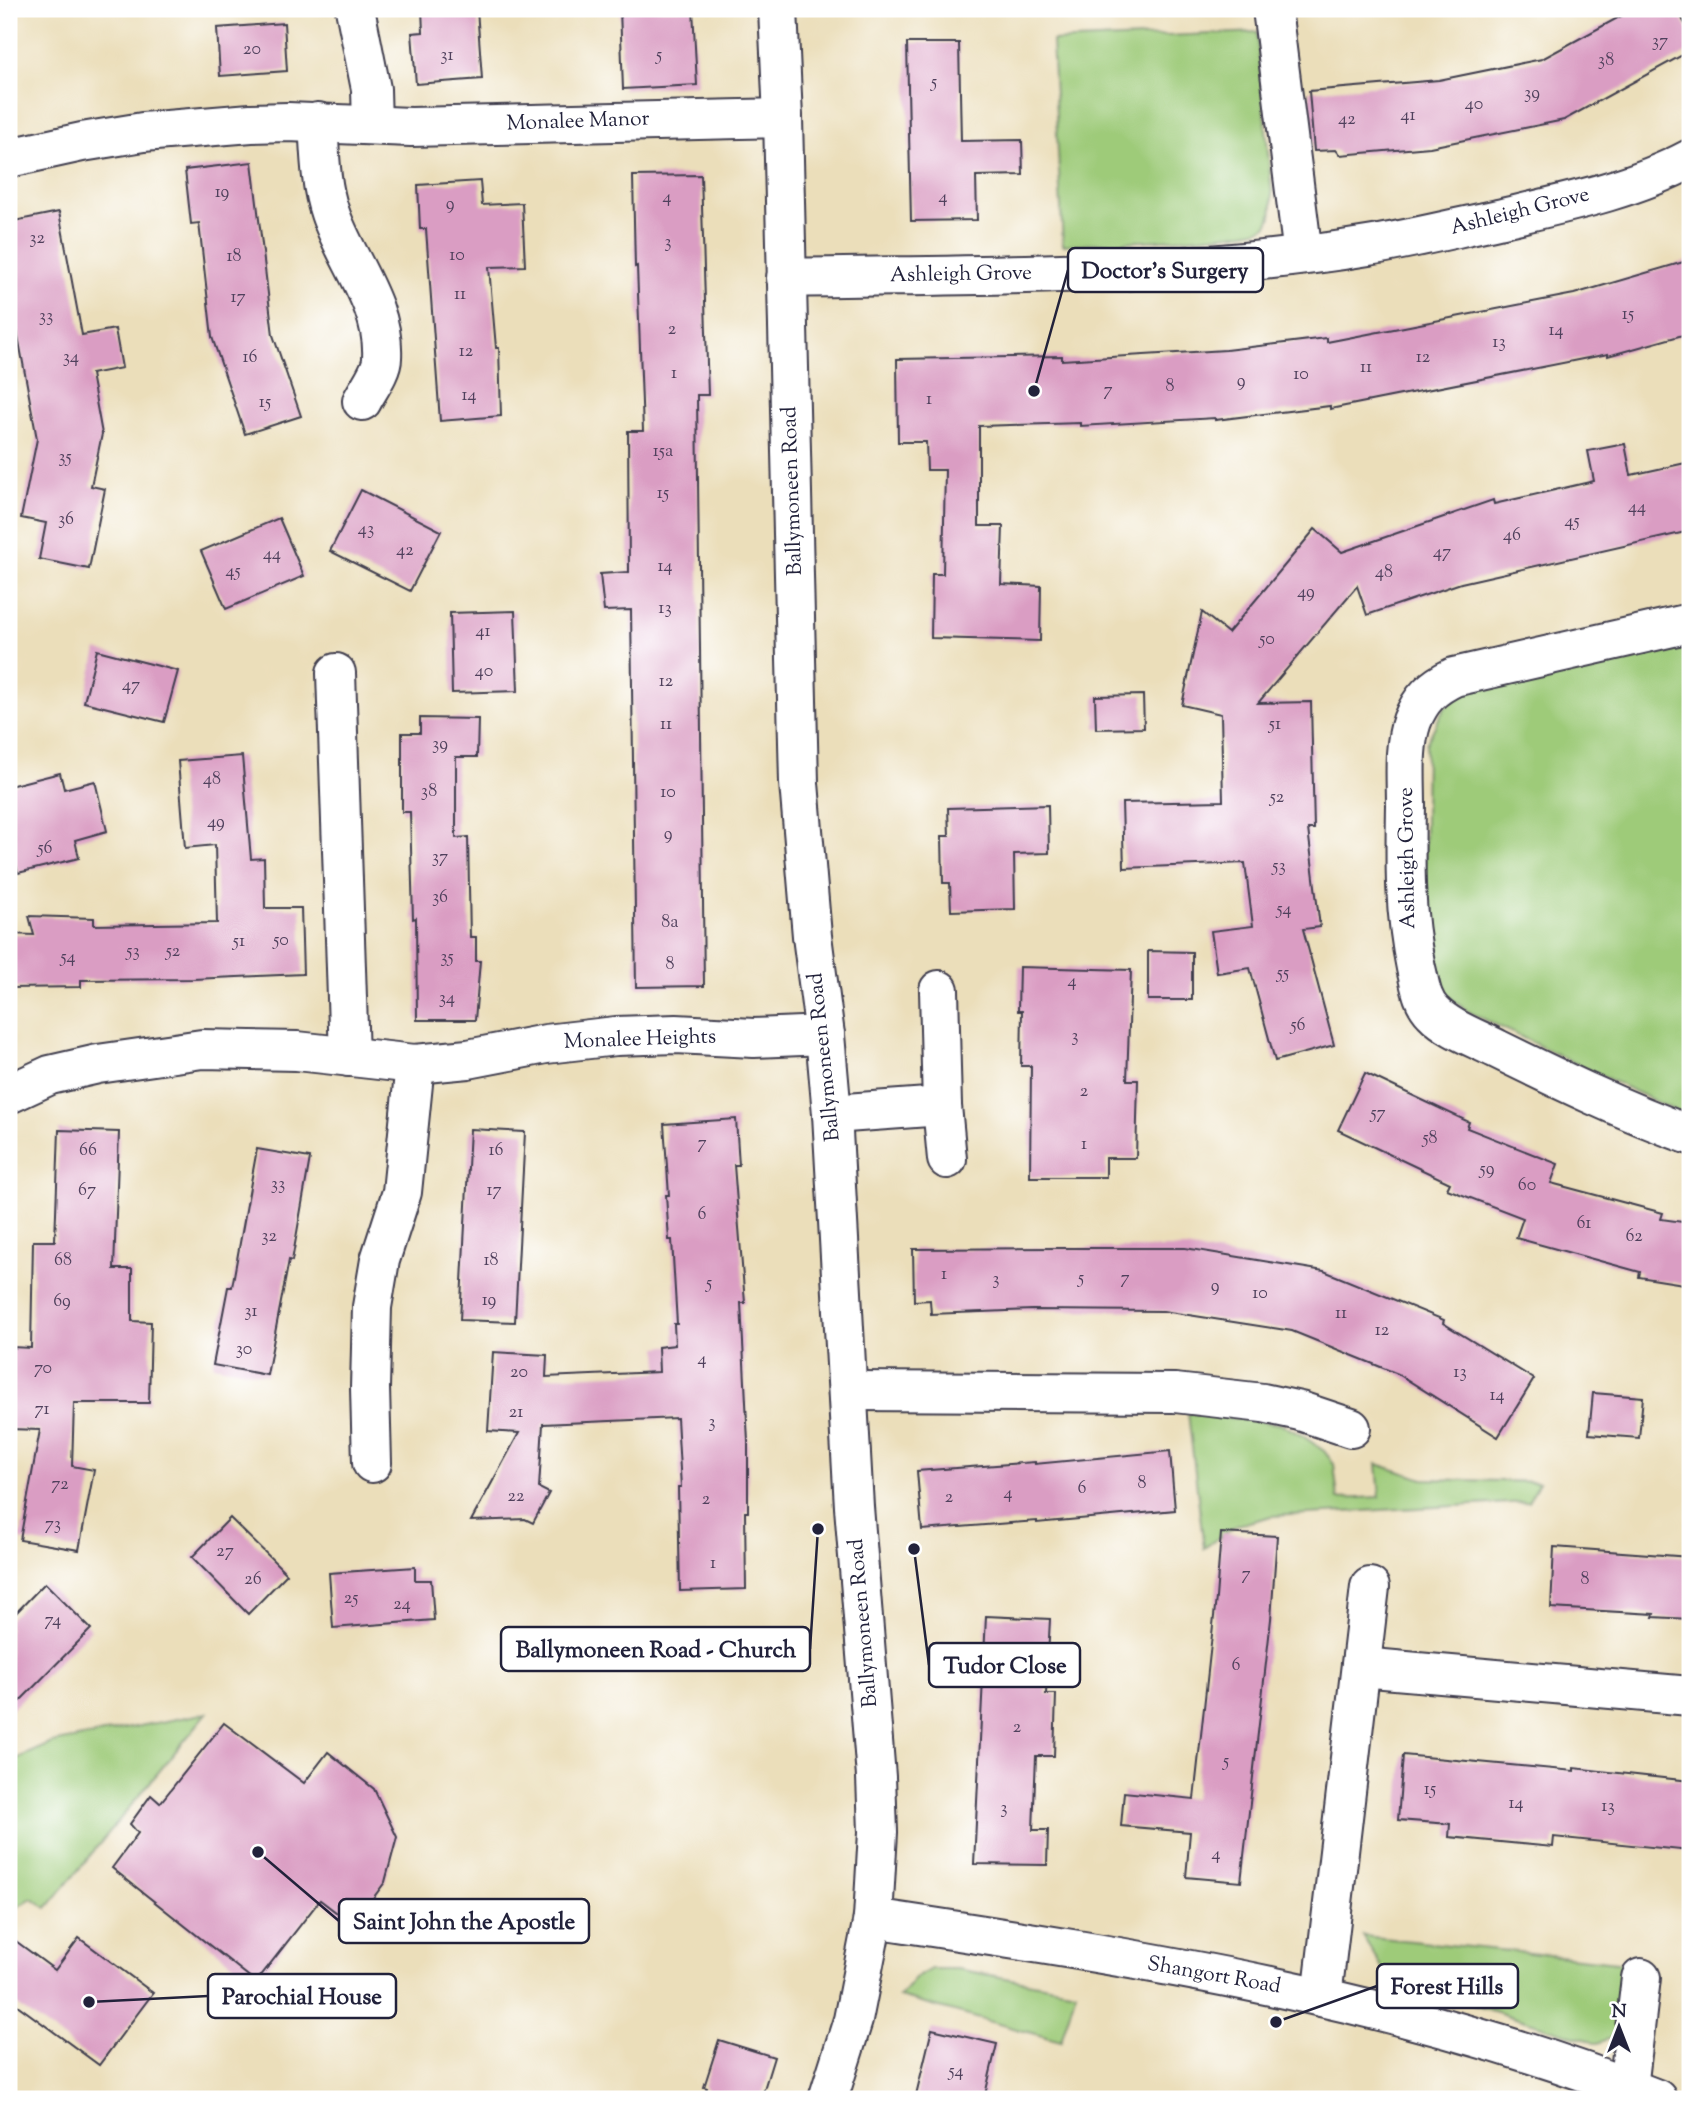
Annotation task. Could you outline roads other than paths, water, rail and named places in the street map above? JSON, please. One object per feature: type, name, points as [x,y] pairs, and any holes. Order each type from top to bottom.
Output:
[{"type":"street","points":[[355,9],[370,80],[372,125]]},
{"type":"street","name":"Ballymoneen Road","points":[[778,9],[799,783],[812,936],[832,1114],[854,1507],[878,1832],[873,1918],[853,2020],[828,2099]]},
{"type":"street","points":[[1272,9],[1303,255]]},
{"type":"street","name":"Monalee Manor","points":[[9,158],[143,132],[251,123],[454,126],[566,121],[783,118]]},
{"type":"street","points":[[318,122],[321,167],[330,214],[369,297],[379,328],[383,360],[362,401]]},
{"type":"street","name":"Ashleigh Grove","points":[[786,278],[1095,272],[1303,255],[1403,240],[1536,210],[1646,178],[1690,159]]},
{"type":"street","name":"Ashleigh Grove","points":[[1690,623],[1454,677],[1436,685],[1426,694],[1418,708],[1407,738],[1405,860],[1408,934],[1421,990],[1426,1004],[1434,1013],[1461,1031],[1536,1068],[1651,1121],[1690,1135]]},
{"type":"street","points":[[336,673],[349,1057]]},
{"type":"street","points":[[939,990],[942,1107],[947,1159]]},
{"type":"street","name":"Monalee Heights","points":[[9,1094],[50,1075],[98,1064],[185,1051],[259,1048],[415,1064],[468,1059],[546,1044],[616,1036],[676,1034],[754,1038],[825,1035]]},
{"type":"street","points":[[372,1463],[372,1307],[380,1260],[402,1192],[415,1064]]},
{"type":"street","points":[[832,1114],[942,1107]]},
{"type":"street","points":[[849,1391],[1175,1393],[1263,1403],[1300,1411],[1351,1428]]},
{"type":"street","points":[[1322,1997],[1370,1587]]},
{"type":"street","points":[[1361,1667],[1690,1696]]},
{"type":"street","name":"Shangort Road","points":[[873,1918],[1127,1960],[1322,1997],[1532,2054],[1642,2094],[1641,1978]]},
{"type":"place","name":"Doctor's Surgery","points":[[1034,391]]},
{"type":"place","name":"Ballymoneen Road - Church","points":[[818,1529]]},
{"type":"place","name":"Tudor Close","points":[[914,1549]]},
{"type":"place","name":"Saint John the Apostle","points":[[258,1852]]},
{"type":"place","name":"Parochial House","points":[[89,2002]]},
{"type":"place","name":"Forest Hills","points":[[1276,2022]]}]
